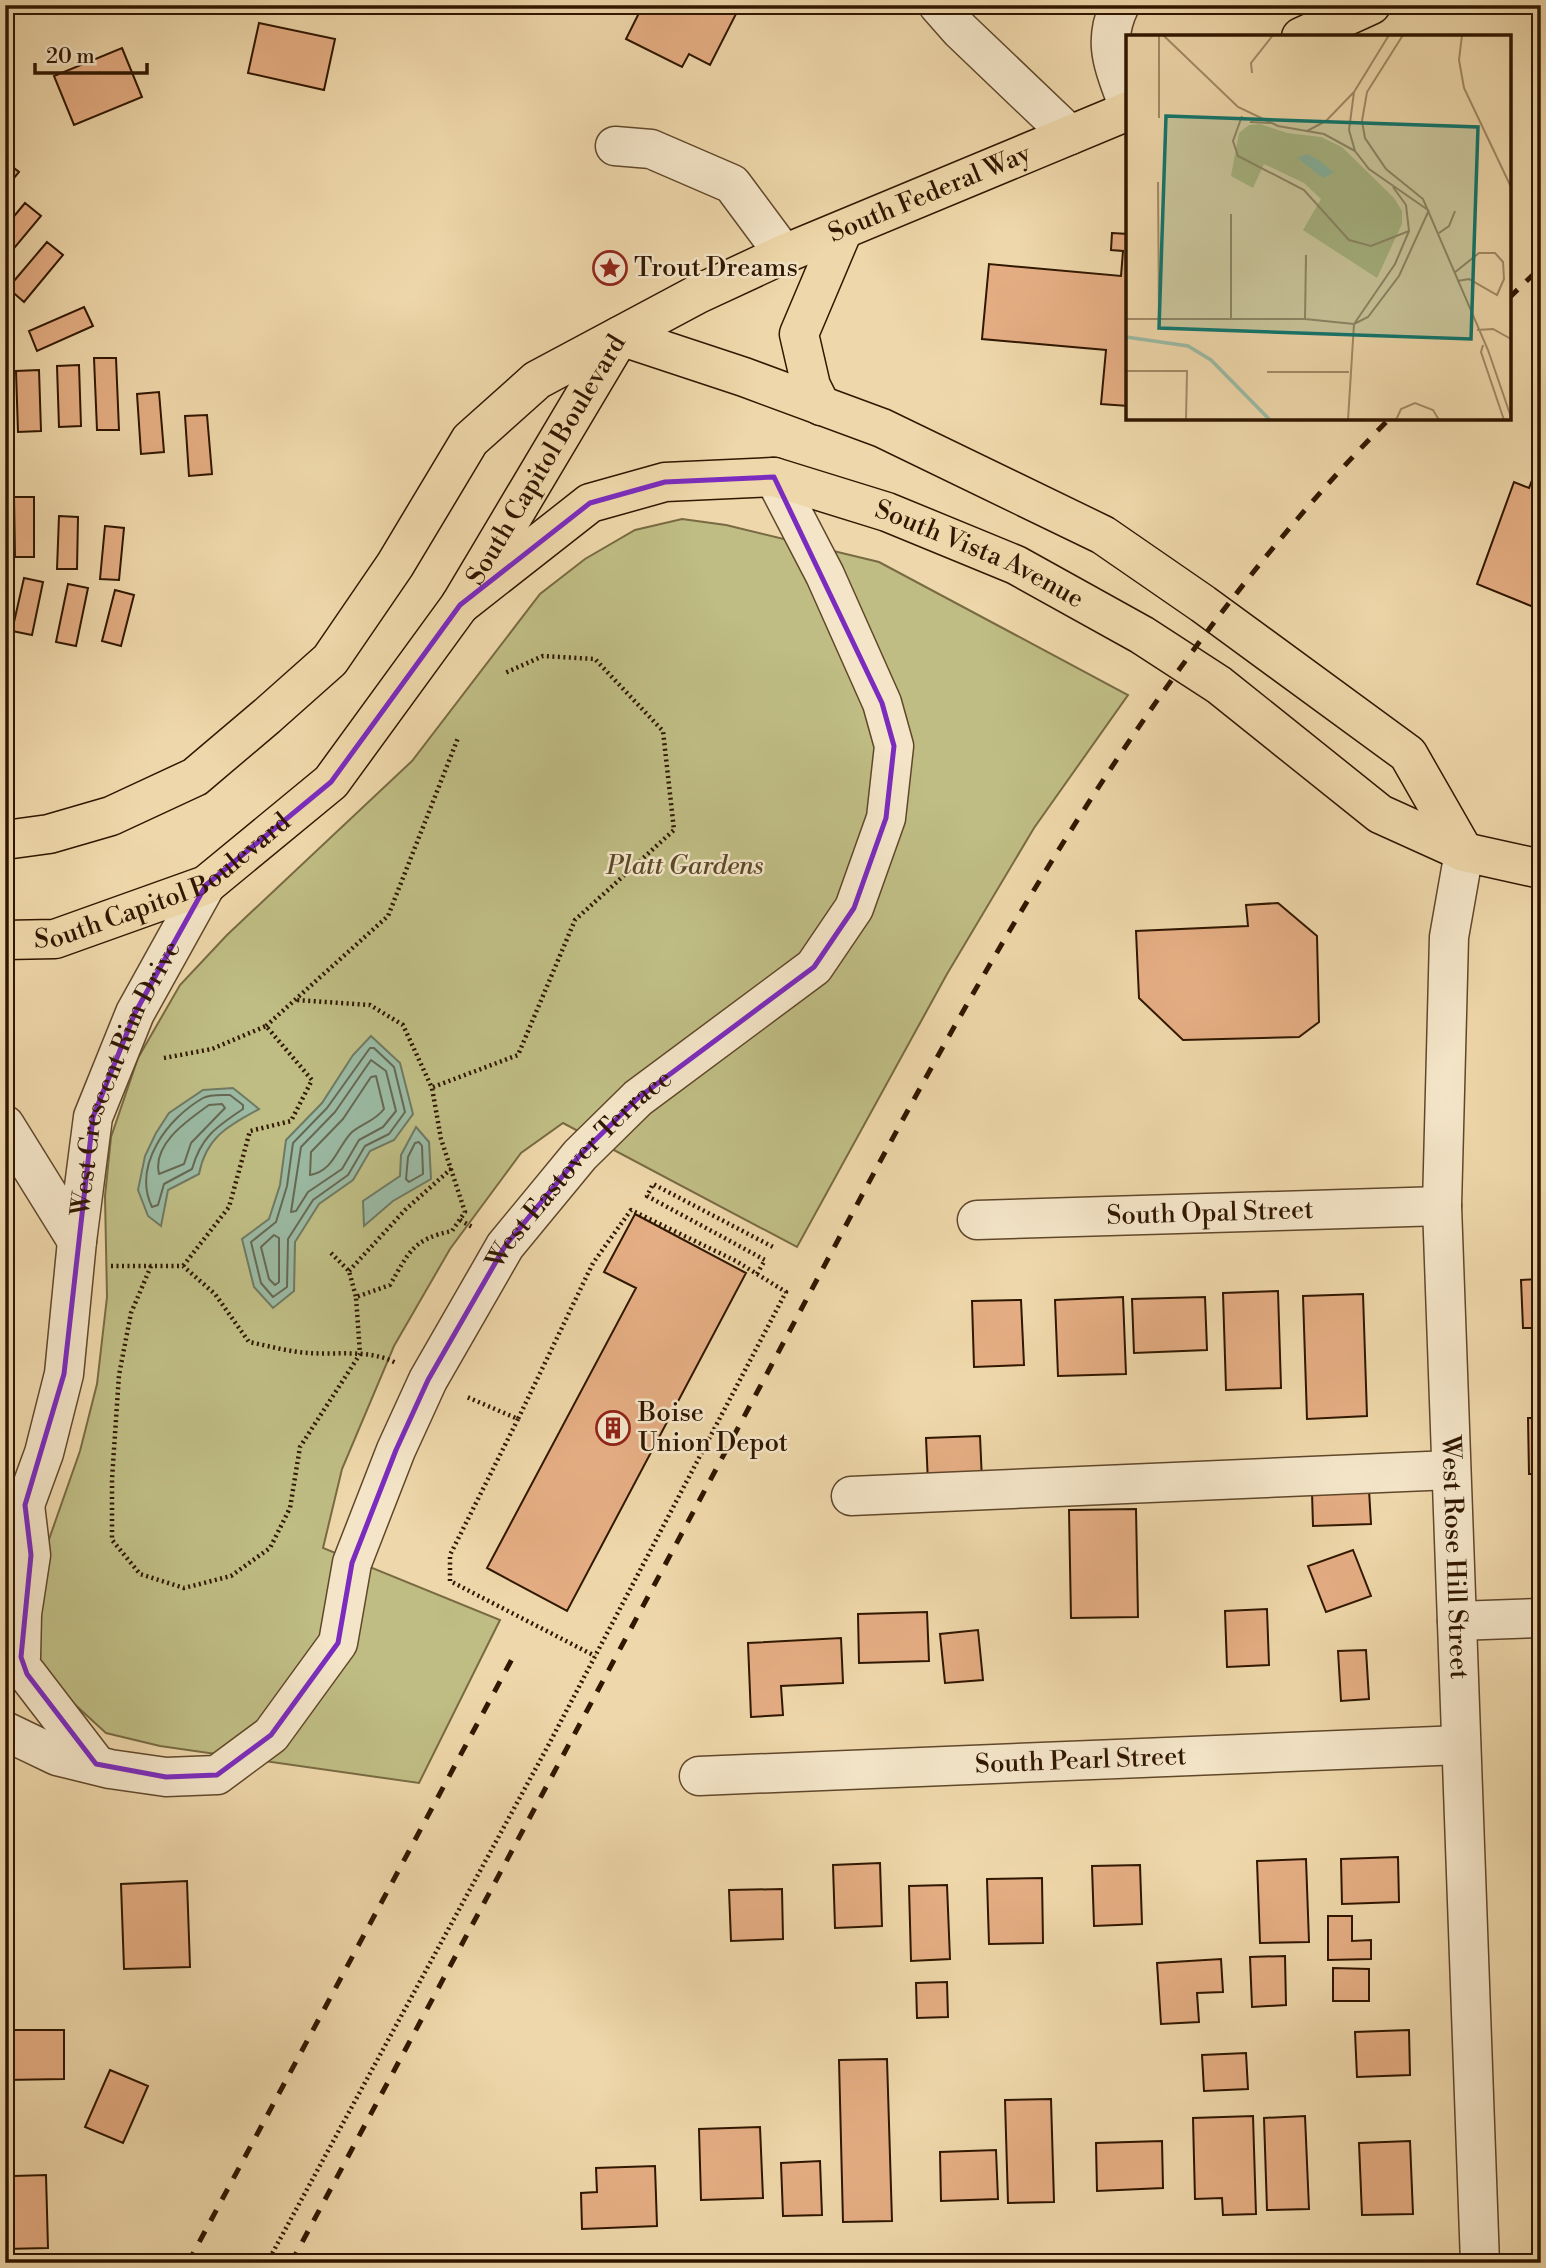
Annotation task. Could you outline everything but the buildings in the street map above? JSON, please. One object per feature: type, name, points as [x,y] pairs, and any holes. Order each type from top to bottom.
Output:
[{"type":"main road","points":[[1307,35],[1351,21]]},
{"type":"main road","name":"South Federal Way","points":[[620,336],[784,254],[1126,112]]},
{"type":"main road","points":[[821,405],[811,386],[799,334],[843,230]]},
{"type":"main road","points":[[620,336],[882,428],[1103,535],[1164,576],[1408,754],[1464,852]]},
{"type":"main road","name":"South Capitol Boulevard","points":[[5,940],[55,939],[205,886],[331,782],[460,606],[620,336]]},
{"type":"main road","name":"South Capitol Boulevard","points":[[5,840],[49,834],[111,816],[195,777],[330,660],[396,565],[470,440],[537,380],[620,336]]},
{"type":"main road","name":"South Vista Avenue","points":[[460,606],[590,503],[665,482],[774,477],[887,512],[1016,565],[1142,635],[1219,685],[1380,814],[1464,852],[1541,869]]},
{"type":"street","points":[[938,5],[960,30],[1070,135]]},
{"type":"street","points":[[1120,5],[1110,24],[1111,52],[1126,100]]},
{"type":"street","points":[[615,146],[651,149],[732,184],[784,254]]},
{"type":"street","name":"West Eastover Terrace","points":[[5,1731],[57,1756],[110,1769],[166,1777],[217,1775],[271,1735],[338,1643],[352,1563],[428,1380],[505,1246],[580,1155],[638,1098],[814,967],[854,908],[886,818],[894,747],[882,702],[825,575],[774,477]]},
{"type":"street","name":"West Rose Hill Street","points":[[1464,852],[1449,937],[1442,1206],[1480,2263]]},
{"type":"street","name":"West Crescent Rim Drive","points":[[5,1714],[16,1708],[25,1692],[18,1658],[31,1555],[15,1516],[44,1453],[64,1374],[76,1241],[93,1118],[111,1065],[135,1013],[205,886]]},
{"type":"street","name":"West Crescent Rim Drive","points":[[5,1125],[76,1241]]},
{"type":"street","name":"South Opal Street","points":[[977,1220],[1442,1206]]},
{"type":"street","points":[[851,1496],[1451,1470]]},
{"type":"street","points":[[1457,1621],[1541,1618]]},
{"type":"street","points":[[18,1658],[64,1727],[96,1764]]},
{"type":"street","name":"South Pearl Street","points":[[699,1776],[1461,1745]]},
{"type":"path","points":[[432,1087],[518,1055],[575,920],[674,830],[663,731],[595,659],[543,656],[505,673]]},
{"type":"path","points":[[164,1058],[212,1049],[267,1026],[388,916],[458,738]]},
{"type":"path","points":[[297,1000],[370,1005],[403,1025],[432,1087],[441,1139],[465,1212],[452,1231],[428,1236],[412,1247],[390,1285],[356,1297]]},
{"type":"path","points":[[183,1266],[229,1207],[250,1131],[291,1121],[312,1080],[267,1026]]},
{"type":"path","points":[[349,1272],[405,1210],[452,1168]]},
{"type":"path","points":[[757,1274],[765,1260],[647,1196],[653,1184],[773,1247]]},
{"type":"path","points":[[267,2263],[595,1656],[786,1292],[757,1274],[631,1210],[593,1263],[450,1555],[450,1581],[595,1656]]},
{"type":"path","points":[[151,1266],[131,1313],[121,1363],[112,1479],[112,1539],[140,1574],[184,1588],[231,1576],[270,1548],[290,1508],[300,1447],[360,1354],[356,1297],[349,1272],[331,1253]]},
{"type":"path","points":[[111,1266],[183,1266],[215,1294],[250,1342],[307,1353],[360,1354],[386,1358],[428,1380]]},
{"type":"path","points":[[467,1397],[518,1419]]},
{"type":"highlighted area","points":[[774,477],[882,703],[894,746],[886,818],[854,908],[814,967],[638,1098],[580,1155],[505,1246],[428,1380],[396,1450],[352,1563],[338,1643],[271,1735],[217,1775],[166,1777],[96,1764],[27,1674],[21,1657],[31,1555],[25,1505],[64,1374],[93,1117],[135,1013],[206,885],[331,782],[460,605],[590,503],[665,482]]},
{"type":"green space","name":"Platt Gardens","points":[[682,519],[726,525],[879,562],[1128,695],[1034,828],[947,974],[797,1247],[563,1123],[521,1153],[450,1249],[394,1346],[342,1469],[323,1548],[500,1620],[419,1783],[160,1746],[106,1733],[59,1690],[42,1666],[32,1634],[34,1582],[80,1451],[97,1384],[107,1297],[105,1196],[111,1137],[138,1058],[180,985],[227,935],[412,761],[540,594],[585,559],[635,530]]},
{"type":"water","points":[[371,1036],[400,1063],[413,1114],[394,1140],[370,1151],[353,1180],[319,1204],[295,1242],[294,1291],[273,1308],[254,1287],[242,1239],[269,1219],[280,1185],[286,1140],[322,1103],[353,1055]]},
{"type":"water","points":[[233,1088],[259,1109],[220,1134],[207,1151],[199,1174],[168,1190],[161,1226],[148,1216],[138,1190],[145,1156],[156,1133],[169,1113],[203,1090]]},
{"type":"water","points":[[416,1127],[429,1142],[431,1179],[393,1201],[364,1226],[363,1201],[400,1176],[401,1155]]},
{"type":"railway","points":[[1511,296],[1541,267]]},
{"type":"railway","points":[[291,2263],[905,1116],[1047,869],[1123,750],[1206,634],[1294,523],[1388,420]]},
{"type":"railway","points":[[188,2263],[512,1659]]},
{"type":"place","name":"Trout Dreams","points":[[610,268]]},
{"type":"place","name":"Boise Union Depot","points":[[613,1428]]}]
